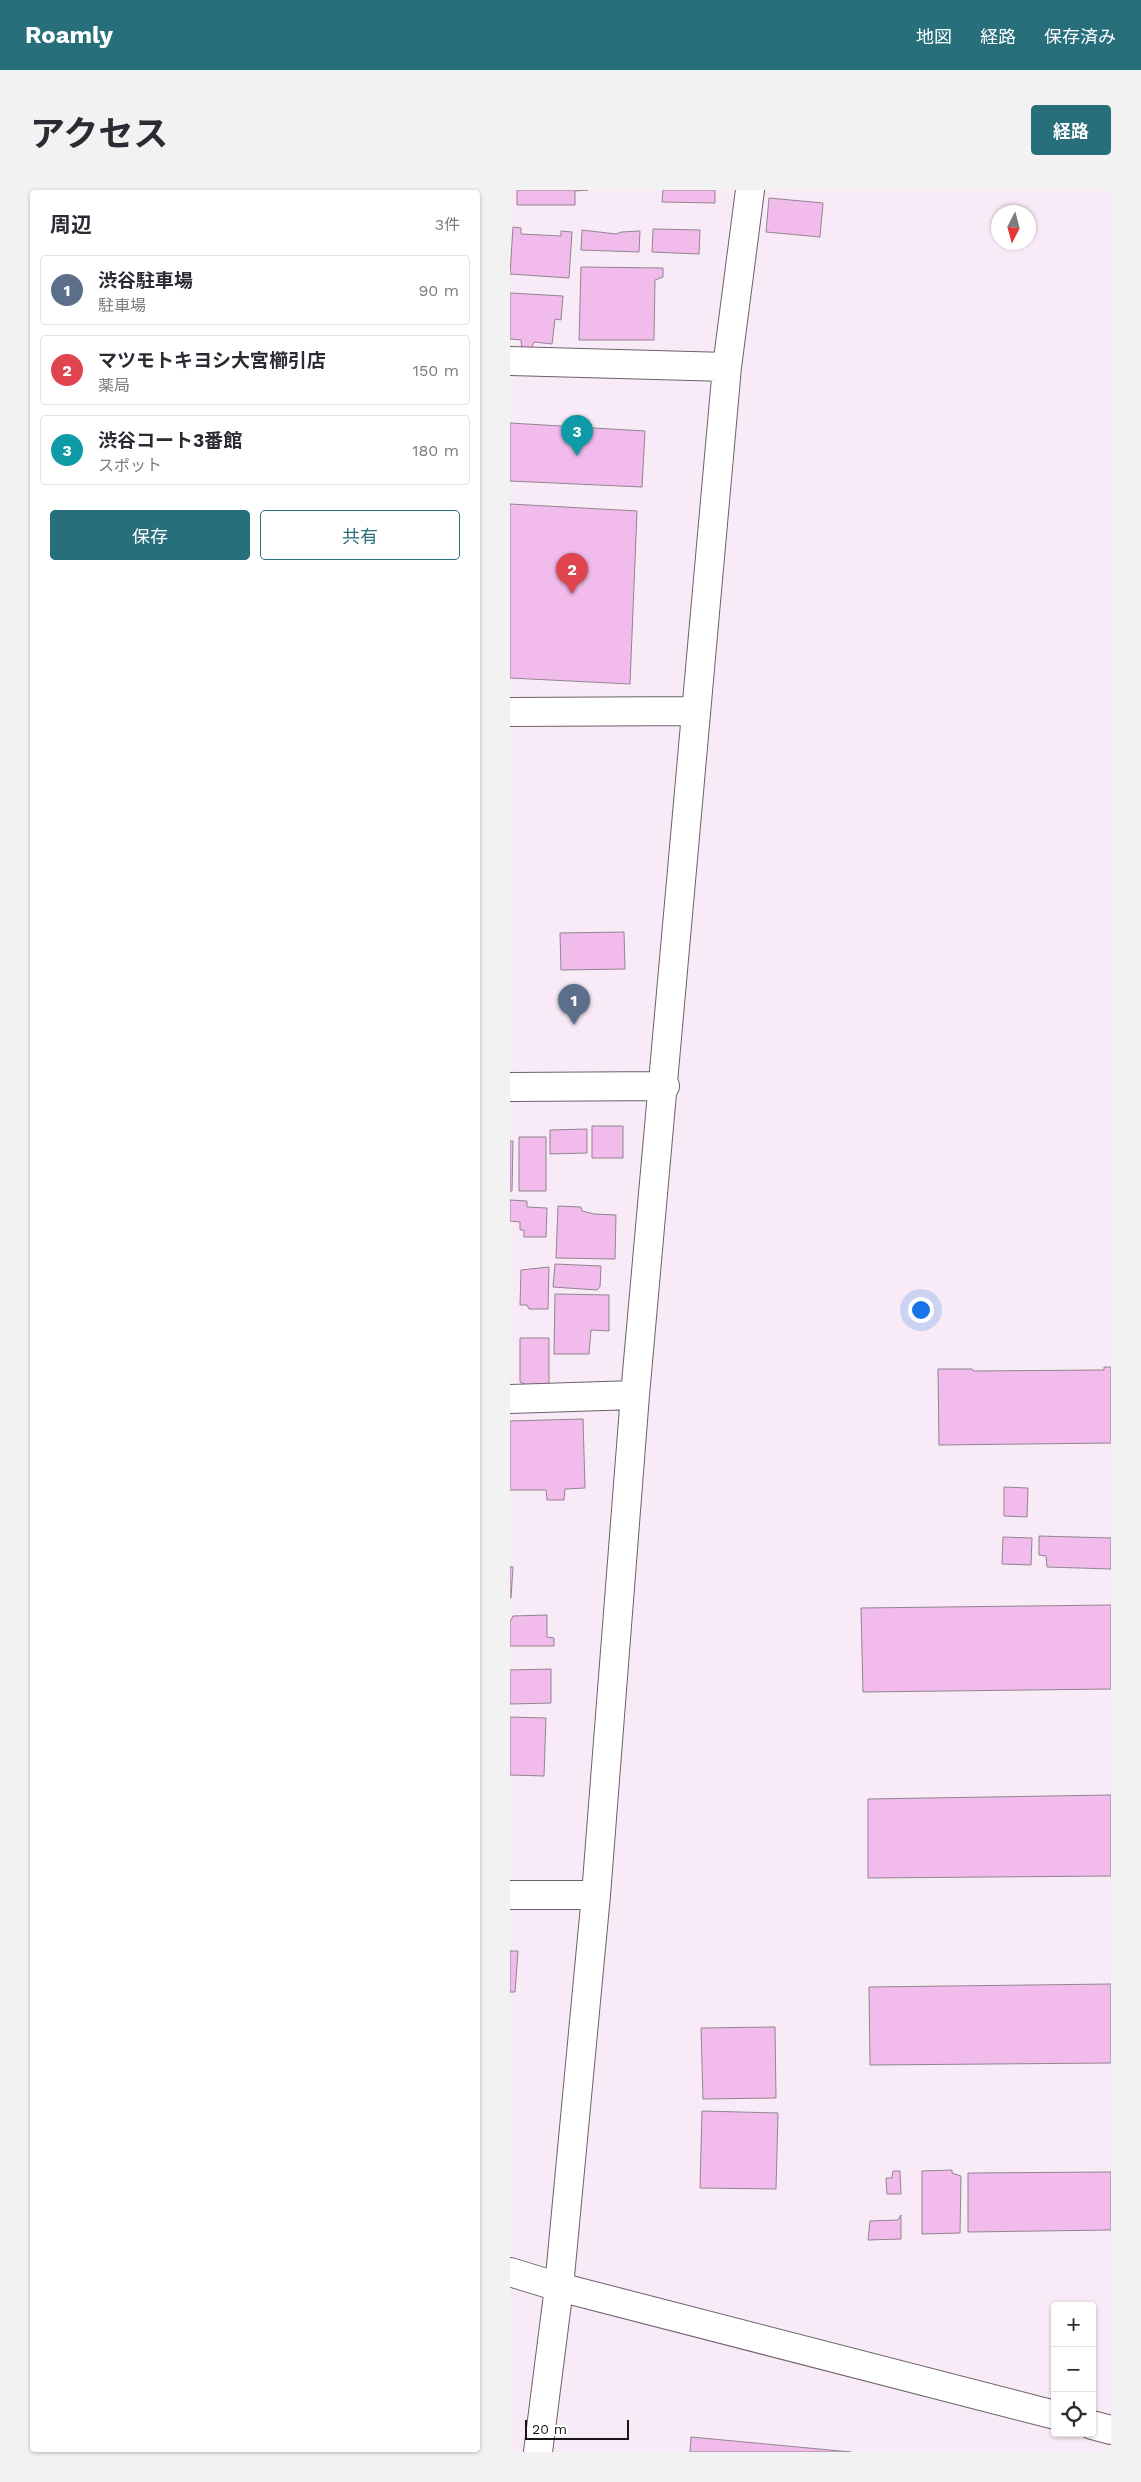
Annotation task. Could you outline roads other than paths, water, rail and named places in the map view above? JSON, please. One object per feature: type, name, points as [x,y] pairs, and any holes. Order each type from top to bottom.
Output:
[{"type":"street","points":[[538,2452],[559,2287],[596,1895],[635,1395],[727,367],[750,190]]},
{"type":"street","points":[[510,361],[727,367]]},
{"type":"street","points":[[510,712],[696,711]]},
{"type":"street","points":[[510,1087],[664,1086]]},
{"type":"street","points":[[510,1399],[635,1395]]},
{"type":"street","points":[[510,1895],[596,1895]]},
{"type":"street","points":[[510,2272],[559,2287],[1051,2414]]},
{"type":"street","points":[[1096,2426],[1111,2430]]},
{"type":"place","name":"渋谷コート3番館","points":[[577,456]]},
{"type":"place","name":"マツモトキヨシ大宮櫛引店","points":[[572,594]]},
{"type":"place","name":"渋谷駐車場","points":[[574,1025]]}]
